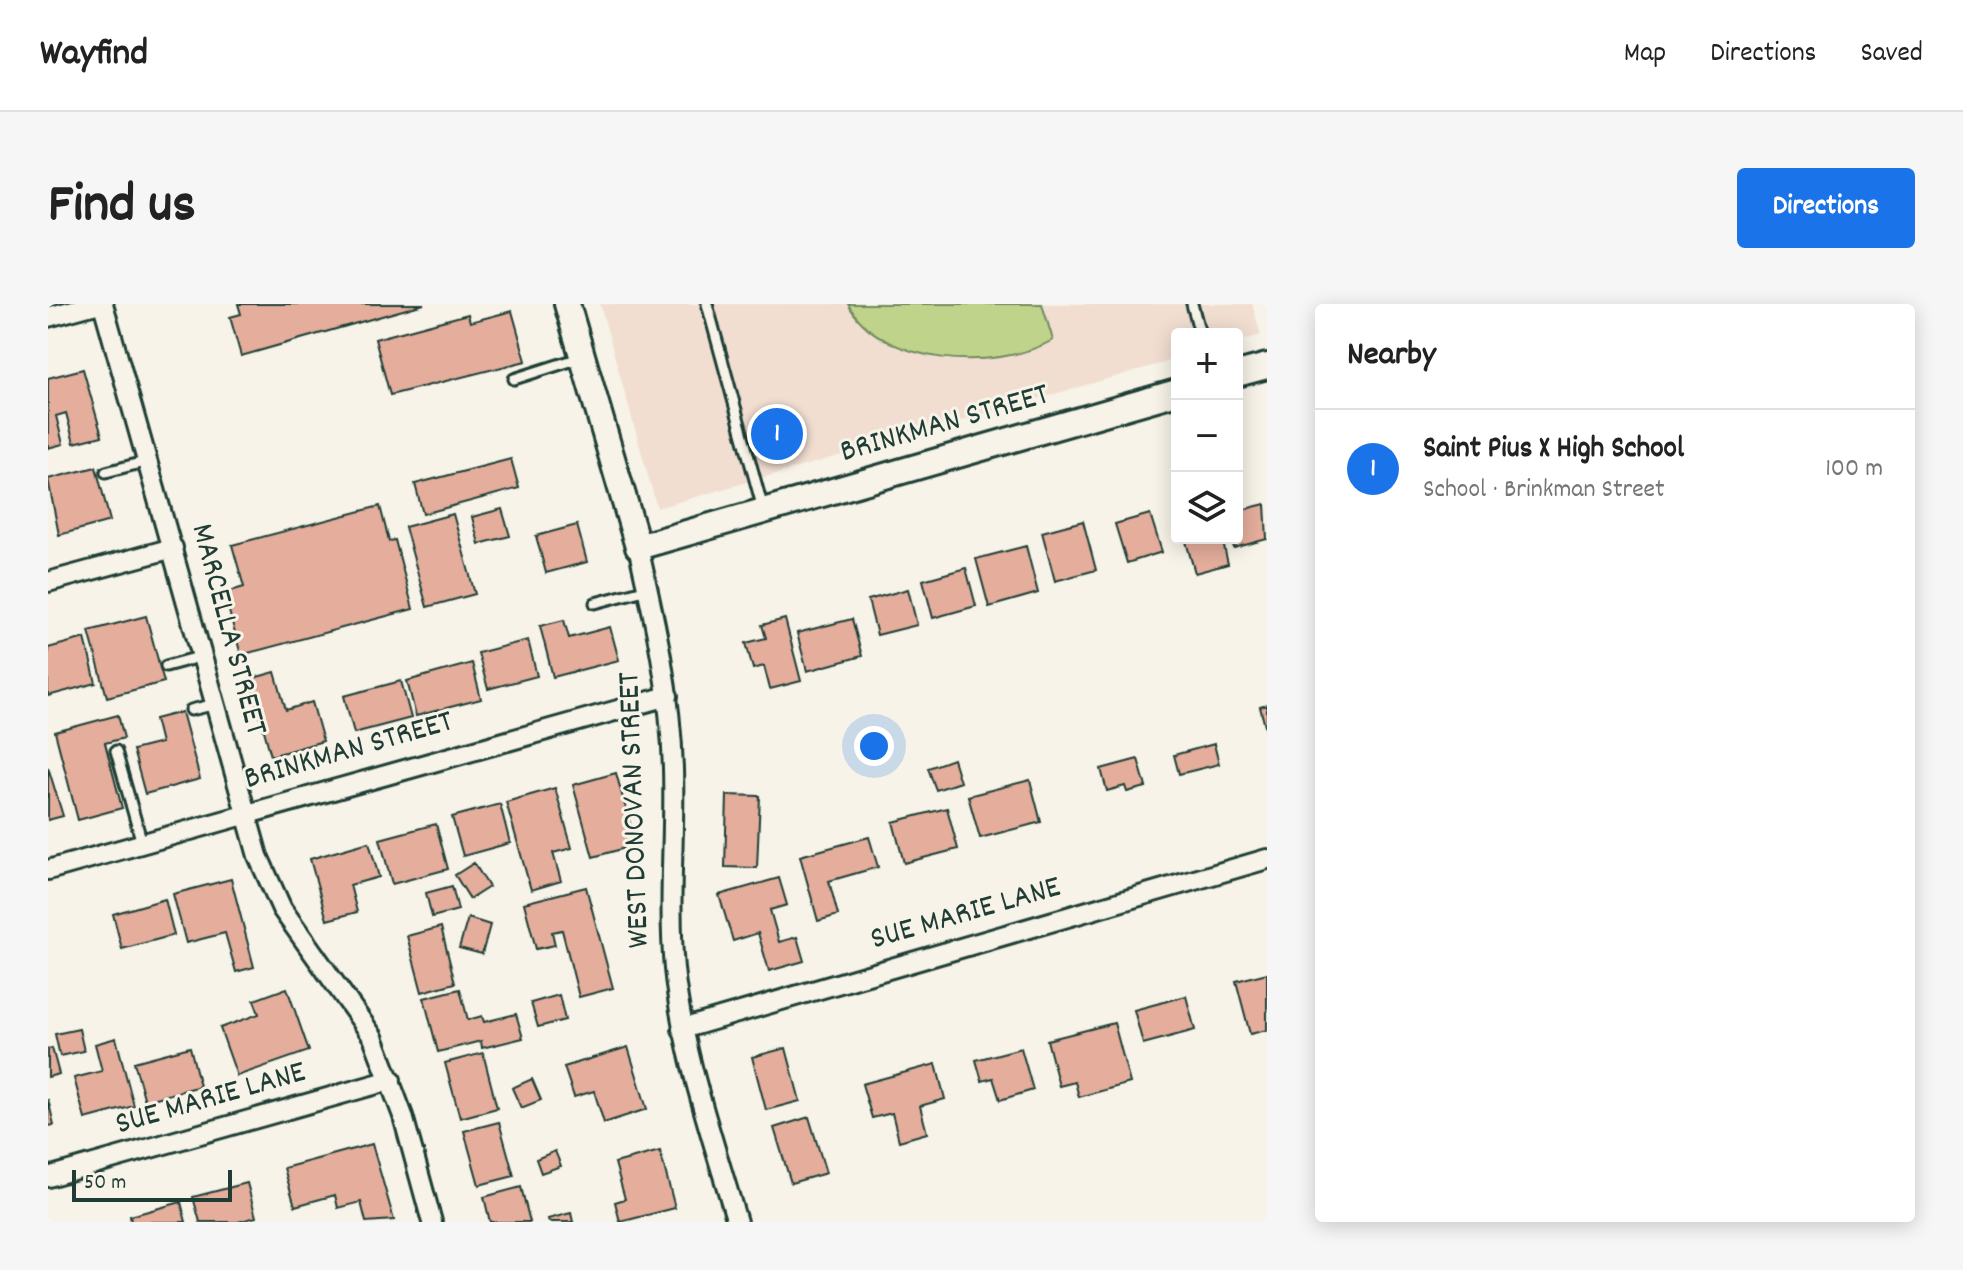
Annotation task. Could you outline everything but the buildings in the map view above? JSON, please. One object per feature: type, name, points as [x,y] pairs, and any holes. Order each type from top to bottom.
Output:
[{"type":"street","points":[[48,317],[96,304]]},
{"type":"street","name":"MARCELLA STREET","points":[[103,304],[258,856],[282,909],[373,1037],[391,1080],[432,1222]]},
{"type":"street","name":"WEST DONOVAN STREET","points":[[567,304],[638,547],[668,696],[673,770],[670,864],[674,967],[682,1029],[737,1222]]},
{"type":"street","points":[[1243,372],[1267,366]]},
{"type":"street","name":"BRINKMAN STREET","points":[[638,547],[1171,394]]},
{"type":"street","points":[[48,582],[173,548]]},
{"type":"street","name":"BRINKMAN STREET","points":[[48,870],[668,696]]},
{"type":"street","name":"SUE MARIE LANE","points":[[682,1029],[1267,859]]},
{"type":"street","name":"SUE MARIE LANE","points":[[48,1177],[391,1080]]},
{"type":"lane","points":[[707,304],[764,511]]},
{"type":"lane","points":[[1192,304],[1198,328]]},
{"type":"lane","points":[[514,379],[583,357]]},
{"type":"lane","points":[[106,472],[148,461]]},
{"type":"lane","points":[[595,603],[648,589]]},
{"type":"lane","points":[[166,666],[203,656]]},
{"type":"lane","points":[[191,710],[216,704]]},
{"type":"lane","points":[[116,751],[142,843]]},
{"type":"shaded area","points":[[600,304],[1252,304],[1261,335],[1243,340],[1243,328],[1171,328],[1171,361],[657,508]]},
{"type":"green space","points":[[848,304],[1042,304],[1053,340],[1002,357],[942,358],[913,352],[886,341],[864,325]]},
{"type":"place","name":"Saint Pius X High School","points":[[777,434]]}]
